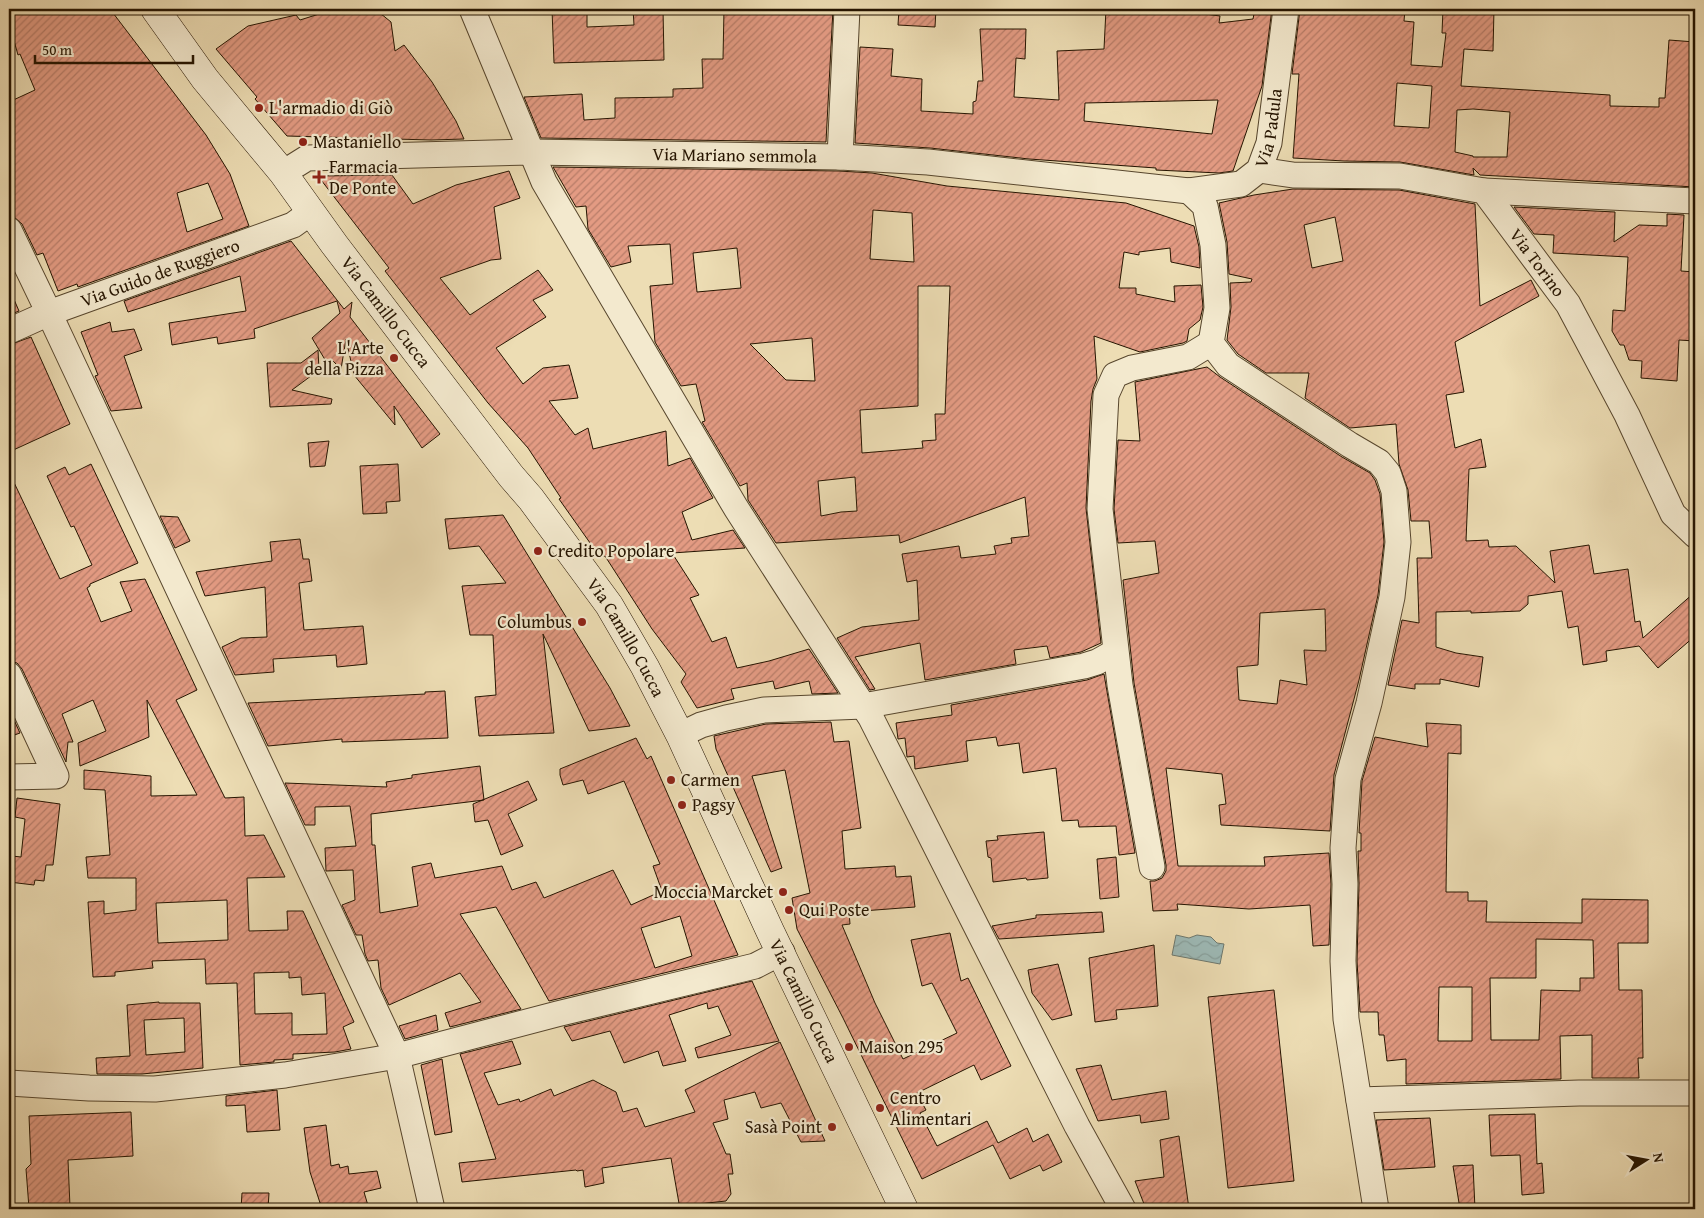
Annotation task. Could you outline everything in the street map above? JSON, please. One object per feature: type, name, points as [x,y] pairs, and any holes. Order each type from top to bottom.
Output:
[{"type":"street","name":"Via Camillo Cucca","points":[[154,9],[205,79],[283,173],[511,476],[531,499],[609,605],[645,667],[680,735],[904,1209]]},
{"type":"street","points":[[472,9],[544,182],[736,508],[871,718],[1077,1126],[1123,1209]]},
{"type":"street","points":[[840,157],[847,9]]},
{"type":"street","name":"Via Padula","points":[[1189,191],[1241,184],[1259,170],[1269,143],[1286,9]]},
{"type":"street","name":"Via Mariano semmola","points":[[283,173],[307,158],[531,152],[840,157],[928,162],[1189,191]]},
{"type":"street","points":[[1259,170],[1293,175],[1400,176],[1484,191],[1695,201]]},
{"type":"street","points":[[1152,867],[1116,652],[1100,509],[1106,395],[1115,375],[1132,368],[1188,357],[1211,343],[1218,308],[1213,245],[1205,206],[1189,191]]},
{"type":"street","name":"Via Torino","points":[[1484,191],[1568,304],[1627,414],[1673,514],[1695,535]]},
{"type":"street","name":"Via Guido de Ruggiero","points":[[9,331],[49,313],[293,225],[311,212]]},
{"type":"street","points":[[9,230],[397,1056],[432,1209]]},
{"type":"street","points":[[1211,343],[1228,365],[1379,462],[1388,473],[1394,491],[1398,542],[1392,597],[1369,703],[1348,779],[1343,848],[1345,884],[1343,961],[1346,1010],[1376,1209]]},
{"type":"street","points":[[680,735],[700,725],[764,710],[864,706],[1084,666],[1098,662],[1116,652]]},
{"type":"street","points":[[9,675],[56,776],[9,777]]},
{"type":"street","points":[[9,1083],[155,1090],[285,1075],[397,1056],[755,966],[782,952]]},
{"type":"street","points":[[1359,1100],[1695,1093]]},
{"type":"water","points":[[1176,935],[1189,938],[1197,935],[1211,937],[1217,943],[1224,944],[1220,964],[1172,955]]},
{"type":"building","points":[[9,9],[110,9],[206,135],[230,174],[249,226],[78,287],[77,284],[58,291],[43,253],[37,255],[22,224],[14,217],[9,206],[9,102],[35,90],[20,54],[18,55],[9,23]],"holes":[[[208,183],[223,219],[187,232],[177,193]]]},
{"type":"building","points":[[335,9],[375,9],[391,22],[395,51],[404,45],[432,82],[456,121],[464,139],[431,140],[287,136],[216,49],[248,26],[296,15],[300,20]]},
{"type":"building","points":[[552,9],[587,9],[587,27],[634,25],[633,9],[663,9],[664,60],[554,63]]},
{"type":"building","points":[[724,9],[833,9],[826,142],[541,138],[524,97],[582,94],[584,120],[615,118],[615,98],[673,97],[673,89],[703,88],[702,59],[723,59]]},
{"type":"building","points":[[899,9],[936,9],[935,27],[898,25]]},
{"type":"building","points":[[1106,9],[1190,9],[1190,12],[1220,16],[1219,23],[1253,19],[1255,9],[1272,9],[1262,86],[1233,171],[1219,173],[1156,170],[1156,168],[1029,159],[930,148],[855,143],[860,47],[893,49],[891,76],[922,79],[921,111],[973,114],[973,102],[976,101],[978,81],[983,81],[980,29],[1026,29],[1025,59],[1016,58],[1014,97],[1059,100],[1057,51],[1104,49]],"holes":[[[1218,100],[1212,134],[1084,121],[1085,103]]]},
{"type":"building","points":[[1300,9],[1405,9],[1404,21],[1414,22],[1411,65],[1442,67],[1446,33],[1442,33],[1443,9],[1494,9],[1493,51],[1464,49],[1461,86],[1610,95],[1610,106],[1659,107],[1659,98],[1665,98],[1669,40],[1695,42],[1695,187],[1480,175],[1473,168],[1474,175],[1400,162],[1293,158],[1299,74],[1292,74]],"holes":[[[1397,83],[1432,86],[1429,128],[1394,126]],[[1473,109],[1510,112],[1507,157],[1473,157],[1455,152],[1457,110]]]},
{"type":"building","points":[[553,167],[872,173],[947,186],[1126,203],[1194,226],[1199,247],[1200,268],[1171,262],[1170,248],[1139,252],[1139,255],[1124,252],[1119,288],[1136,288],[1136,294],[1175,302],[1174,286],[1201,285],[1203,307],[1200,320],[1189,329],[1187,341],[1140,352],[1094,336],[1097,379],[1091,401],[1086,508],[1101,643],[1081,652],[1050,658],[1047,646],[1014,650],[1016,664],[925,680],[920,643],[855,657],[875,689],[870,690],[837,638],[862,627],[919,620],[917,580],[907,582],[902,554],[959,546],[961,558],[996,554],[994,546],[1012,543],[1011,538],[1029,536],[1025,497],[900,543],[899,535],[776,543],[748,500],[747,483],[740,486],[702,422],[705,421],[696,384],[681,386],[655,342],[650,286],[673,284],[670,244],[628,246],[631,262],[611,267],[588,229],[586,206],[576,207]],"holes":[[[873,210],[912,213],[914,262],[870,259]],[[737,248],[741,288],[697,292],[693,253]],[[918,286],[950,286],[945,414],[935,414],[936,440],[922,441],[923,448],[862,453],[860,410],[918,406]],[[812,338],[815,381],[786,380],[750,344]],[[855,477],[857,511],[821,516],[818,481]]]},
{"type":"building","points":[[509,171],[520,198],[494,207],[501,259],[491,260],[440,278],[470,315],[538,270],[553,290],[533,300],[546,317],[496,348],[523,384],[543,368],[569,365],[578,398],[549,401],[575,435],[588,428],[593,449],[666,431],[668,466],[690,458],[713,498],[682,512],[692,540],[733,530],[745,548],[672,553],[699,595],[690,598],[712,642],[726,637],[737,668],[809,649],[838,693],[812,694],[809,681],[775,689],[773,681],[731,689],[734,699],[697,708],[681,682],[686,674],[652,629],[605,556],[600,557],[559,499],[561,498],[528,448],[488,403],[385,271],[389,268],[318,176],[392,175],[413,204],[456,185]]},
{"type":"building","points":[[1293,189],[1399,190],[1475,204],[1480,306],[1531,280],[1539,296],[1455,342],[1464,392],[1446,395],[1455,448],[1481,439],[1486,467],[1469,469],[1466,541],[1488,540],[1489,547],[1516,546],[1555,583],[1550,551],[1589,545],[1594,574],[1628,569],[1635,622],[1640,621],[1643,638],[1695,592],[1695,636],[1658,668],[1639,646],[1606,651],[1607,661],[1583,665],[1578,626],[1568,628],[1562,591],[1528,596],[1528,604],[1520,611],[1436,612],[1436,647],[1456,653],[1483,657],[1479,687],[1440,679],[1440,684],[1415,684],[1415,689],[1388,685],[1402,620],[1419,623],[1417,558],[1432,558],[1429,521],[1411,521],[1408,490],[1399,464],[1396,424],[1350,428],[1305,398],[1309,373],[1266,373],[1238,354],[1227,340],[1231,307],[1230,283],[1251,282],[1252,279],[1229,274],[1227,242],[1219,203]],"holes":[[[1335,217],[1343,261],[1312,268],[1304,225]]]},
{"type":"building","points":[[1514,207],[1615,212],[1614,242],[1639,225],[1667,226],[1667,214],[1684,215],[1681,271],[1695,272],[1695,341],[1679,340],[1677,381],[1641,378],[1642,361],[1629,360],[1624,345],[1620,345],[1612,331],[1613,310],[1625,311],[1628,257],[1553,253],[1554,235],[1534,234]]},
{"type":"building","points":[[291,241],[344,309],[352,302],[350,317],[440,434],[422,448],[394,406],[395,425],[354,375],[346,339],[341,369],[332,360],[327,363],[312,338],[340,313],[337,301],[254,329],[255,338],[218,344],[217,337],[172,345],[169,323],[246,311],[240,276],[128,312],[124,301]]},
{"type":"building","points":[[9,288],[19,311],[9,315]]},
{"type":"building","points":[[110,322],[112,332],[134,329],[142,350],[124,356],[142,408],[111,411],[95,376],[98,375],[81,332]]},
{"type":"building","points":[[31,337],[70,424],[9,452],[9,345]]},
{"type":"building","points":[[318,350],[319,370],[292,390],[332,399],[331,404],[270,407],[267,363],[301,363]]},
{"type":"building","points":[[1207,367],[1342,457],[1370,473],[1375,480],[1380,494],[1384,542],[1378,595],[1359,680],[1334,775],[1330,831],[1221,825],[1219,805],[1226,804],[1222,774],[1166,768],[1178,866],[1265,866],[1264,857],[1329,853],[1331,884],[1329,945],[1313,946],[1310,905],[1249,909],[1177,904],[1178,910],[1153,911],[1150,881],[1162,878],[1166,871],[1166,865],[1134,683],[1123,580],[1159,573],[1155,541],[1118,543],[1114,509],[1118,440],[1140,441],[1135,382]],"holes":[[[1325,609],[1326,651],[1304,650],[1307,685],[1280,680],[1277,704],[1239,700],[1237,667],[1258,665],[1260,613]]]},
{"type":"building","points":[[329,441],[325,466],[310,467],[308,443]]},
{"type":"building","points":[[91,464],[138,563],[90,584],[87,588],[101,622],[132,611],[120,582],[145,579],[197,690],[176,700],[225,798],[244,797],[245,836],[264,835],[285,877],[247,878],[249,931],[288,930],[287,911],[303,911],[354,1022],[343,1027],[351,1049],[335,1052],[293,1054],[293,1059],[240,1065],[237,983],[206,984],[205,959],[152,961],[153,968],[115,972],[115,976],[93,977],[88,902],[104,901],[104,914],[136,910],[136,878],[88,878],[86,857],[110,855],[105,790],[84,789],[84,770],[151,776],[151,796],[197,795],[147,700],[149,737],[80,766],[78,743],[106,731],[93,700],[62,714],[73,742],[68,742],[66,762],[22,669],[17,663],[9,661],[9,472],[60,579],[92,565],[74,526],[71,527],[47,476],[65,467],[69,475]],"holes":[[[227,900],[228,940],[158,943],[156,903]],[[289,972],[289,978],[301,977],[302,995],[325,993],[327,1034],[292,1035],[292,1013],[255,1014],[254,973]]]},
{"type":"building","points":[[398,464],[400,501],[386,502],[387,513],[363,514],[360,466]]},
{"type":"building","points":[[503,515],[610,688],[630,726],[589,731],[543,634],[554,733],[479,736],[475,697],[496,695],[493,635],[470,635],[462,586],[506,583],[479,546],[449,549],[445,519]]},
{"type":"building","points":[[160,516],[178,517],[190,541],[175,548]]},
{"type":"building","points":[[300,539],[303,559],[309,559],[312,581],[299,583],[304,630],[363,626],[367,664],[337,667],[336,655],[273,659],[274,672],[235,675],[222,647],[241,638],[267,637],[265,587],[205,596],[196,572],[272,561],[270,542]]},
{"type":"building","points":[[1104,674],[1135,853],[1119,855],[1116,826],[1079,827],[1078,820],[1062,821],[1056,768],[1023,773],[1019,743],[998,746],[996,737],[966,741],[968,761],[915,769],[914,756],[907,757],[905,738],[898,739],[896,723],[952,715],[951,705],[1087,680]]},
{"type":"building","points":[[445,691],[448,738],[342,742],[342,739],[268,746],[248,703],[425,694],[425,692]]},
{"type":"building","points":[[9,709],[20,733],[9,737]]},
{"type":"building","points":[[831,722],[834,742],[849,741],[861,828],[842,831],[845,869],[895,866],[896,877],[911,876],[915,907],[849,912],[850,924],[842,925],[875,1003],[903,1059],[957,1033],[932,983],[922,986],[911,940],[950,933],[961,981],[968,978],[1011,1066],[981,1080],[974,1065],[917,1093],[926,1110],[920,1113],[937,1146],[987,1121],[998,1143],[1027,1128],[1033,1142],[1048,1134],[1062,1162],[1043,1171],[1040,1165],[1010,1179],[993,1145],[922,1179],[797,929],[792,898],[810,893],[785,770],[752,776],[782,868],[771,872],[716,749],[714,736],[766,724]]},
{"type":"building","points":[[1426,723],[1461,725],[1461,754],[1448,753],[1446,892],[1468,892],[1468,901],[1487,901],[1486,922],[1582,923],[1582,899],[1648,900],[1648,943],[1618,943],[1619,990],[1642,990],[1643,1058],[1638,1058],[1639,1078],[1592,1078],[1592,1035],[1560,1036],[1561,1079],[1406,1084],[1406,1059],[1387,1061],[1384,1035],[1379,1035],[1378,1012],[1360,1012],[1357,961],[1358,851],[1361,851],[1361,833],[1359,833],[1362,781],[1375,737],[1428,747]],"holes":[[[1536,939],[1593,940],[1594,978],[1580,978],[1580,991],[1541,990],[1539,1040],[1491,1040],[1490,978],[1536,978]],[[1439,987],[1472,987],[1472,1041],[1438,1041]]]},
{"type":"building","points":[[636,738],[647,759],[651,756],[738,955],[549,1001],[496,907],[460,914],[521,1009],[450,1027],[445,1013],[481,1002],[460,973],[389,1005],[381,988],[378,960],[368,961],[362,935],[356,935],[342,905],[355,900],[353,870],[326,871],[325,848],[356,846],[350,806],[315,807],[315,825],[305,825],[285,783],[387,787],[386,782],[412,778],[412,775],[480,766],[484,800],[371,814],[372,845],[375,845],[380,913],[418,906],[412,867],[431,863],[435,878],[502,866],[512,890],[536,882],[544,898],[613,870],[631,905],[662,891],[653,866],[660,864],[624,781],[588,794],[583,780],[563,785],[560,769]],"holes":[[[680,916],[692,956],[655,968],[641,928]]]},
{"type":"building","points":[[528,781],[537,800],[508,814],[523,846],[501,855],[488,820],[475,822],[473,804]]},
{"type":"building","points":[[17,798],[60,804],[53,865],[46,865],[44,881],[35,880],[34,885],[9,882],[9,865],[11,865],[12,856],[21,857],[25,819],[15,817]]},
{"type":"building","points":[[1044,832],[1048,878],[1027,880],[1026,878],[993,882],[991,858],[988,857],[986,841],[998,840],[997,836]]},
{"type":"building","points":[[1116,857],[1119,897],[1100,899],[1097,859]]},
{"type":"building","points":[[1102,912],[1104,932],[999,939],[992,926],[1036,918],[1036,915]]},
{"type":"building","points":[[1154,945],[1158,1006],[1116,1010],[1117,1019],[1095,1022],[1089,958]]},
{"type":"building","points":[[1058,964],[1072,1015],[1052,1020],[1032,993],[1028,970]]},
{"type":"building","points":[[752,981],[779,1041],[698,1058],[695,1048],[731,1035],[718,1006],[708,1009],[707,1003],[669,1015],[686,1061],[663,1066],[658,1051],[624,1063],[610,1031],[572,1041],[564,1027]]},
{"type":"building","points":[[1274,990],[1294,1181],[1228,1188],[1208,997]]},
{"type":"building","points":[[159,1002],[200,1003],[203,1068],[142,1074],[97,1074],[96,1058],[130,1056],[127,1005]],"holes":[[[184,1018],[185,1052],[146,1055],[144,1020]]]},
{"type":"building","points":[[436,1015],[438,1030],[405,1039],[399,1026]]},
{"type":"building","points":[[512,1041],[521,1064],[484,1073],[498,1105],[519,1099],[520,1102],[551,1089],[554,1096],[593,1080],[616,1092],[623,1112],[637,1108],[645,1127],[695,1112],[685,1090],[780,1042],[825,1141],[801,1142],[781,1103],[761,1108],[755,1092],[724,1100],[728,1119],[713,1123],[726,1154],[730,1154],[733,1174],[728,1174],[731,1194],[726,1201],[698,1204],[699,1209],[680,1209],[671,1158],[602,1168],[604,1183],[585,1187],[583,1170],[462,1182],[459,1163],[496,1159],[460,1054]]},
{"type":"building","points":[[442,1059],[452,1132],[435,1135],[421,1065]]},
{"type":"building","points":[[1101,1065],[1112,1100],[1166,1091],[1169,1119],[1141,1123],[1140,1115],[1098,1121],[1076,1069]]},
{"type":"building","points":[[277,1090],[280,1130],[247,1132],[245,1105],[226,1106],[226,1096]]},
{"type":"building","points":[[131,1112],[133,1156],[68,1160],[70,1207],[29,1208],[26,1169],[31,1164],[29,1116]]},
{"type":"building","points":[[1535,1114],[1537,1164],[1542,1163],[1544,1193],[1522,1195],[1520,1155],[1491,1156],[1489,1115]]},
{"type":"building","points":[[1430,1118],[1435,1167],[1384,1170],[1376,1120]]},
{"type":"building","points":[[326,1125],[331,1166],[339,1164],[340,1168],[348,1166],[349,1174],[377,1171],[381,1188],[364,1192],[369,1209],[322,1209],[310,1172],[304,1128]]},
{"type":"building","points":[[1179,1136],[1189,1209],[1146,1209],[1135,1181],[1164,1177],[1160,1140]]},
{"type":"building","points":[[1473,1165],[1475,1209],[1460,1209],[1453,1166]]},
{"type":"building","points":[[242,1193],[269,1193],[268,1209],[241,1209]]},
{"type":"place","name":"L'armadio di Giò","points":[[259,108]]},
{"type":"place","name":"Mastaniello","points":[[303,142]]},
{"type":"place","name":"Farmacia De Ponte","points":[[319,177]]},
{"type":"place","name":"L'Arte della Pizza","points":[[394,358]]},
{"type":"place","name":"Credito Popolare","points":[[538,551]]},
{"type":"place","name":"Columbus","points":[[582,622]]},
{"type":"place","name":"Carmen","points":[[671,780]]},
{"type":"place","name":"Pagsy","points":[[682,805]]},
{"type":"place","name":"Moccia Marcket","points":[[783,892]]},
{"type":"place","name":"Qui Poste","points":[[789,910]]},
{"type":"place","name":"Maison 295","points":[[849,1047]]},
{"type":"place","name":"Centro Alimentari","points":[[880,1108]]},
{"type":"place","name":"Sasà Point","points":[[832,1127]]}]
